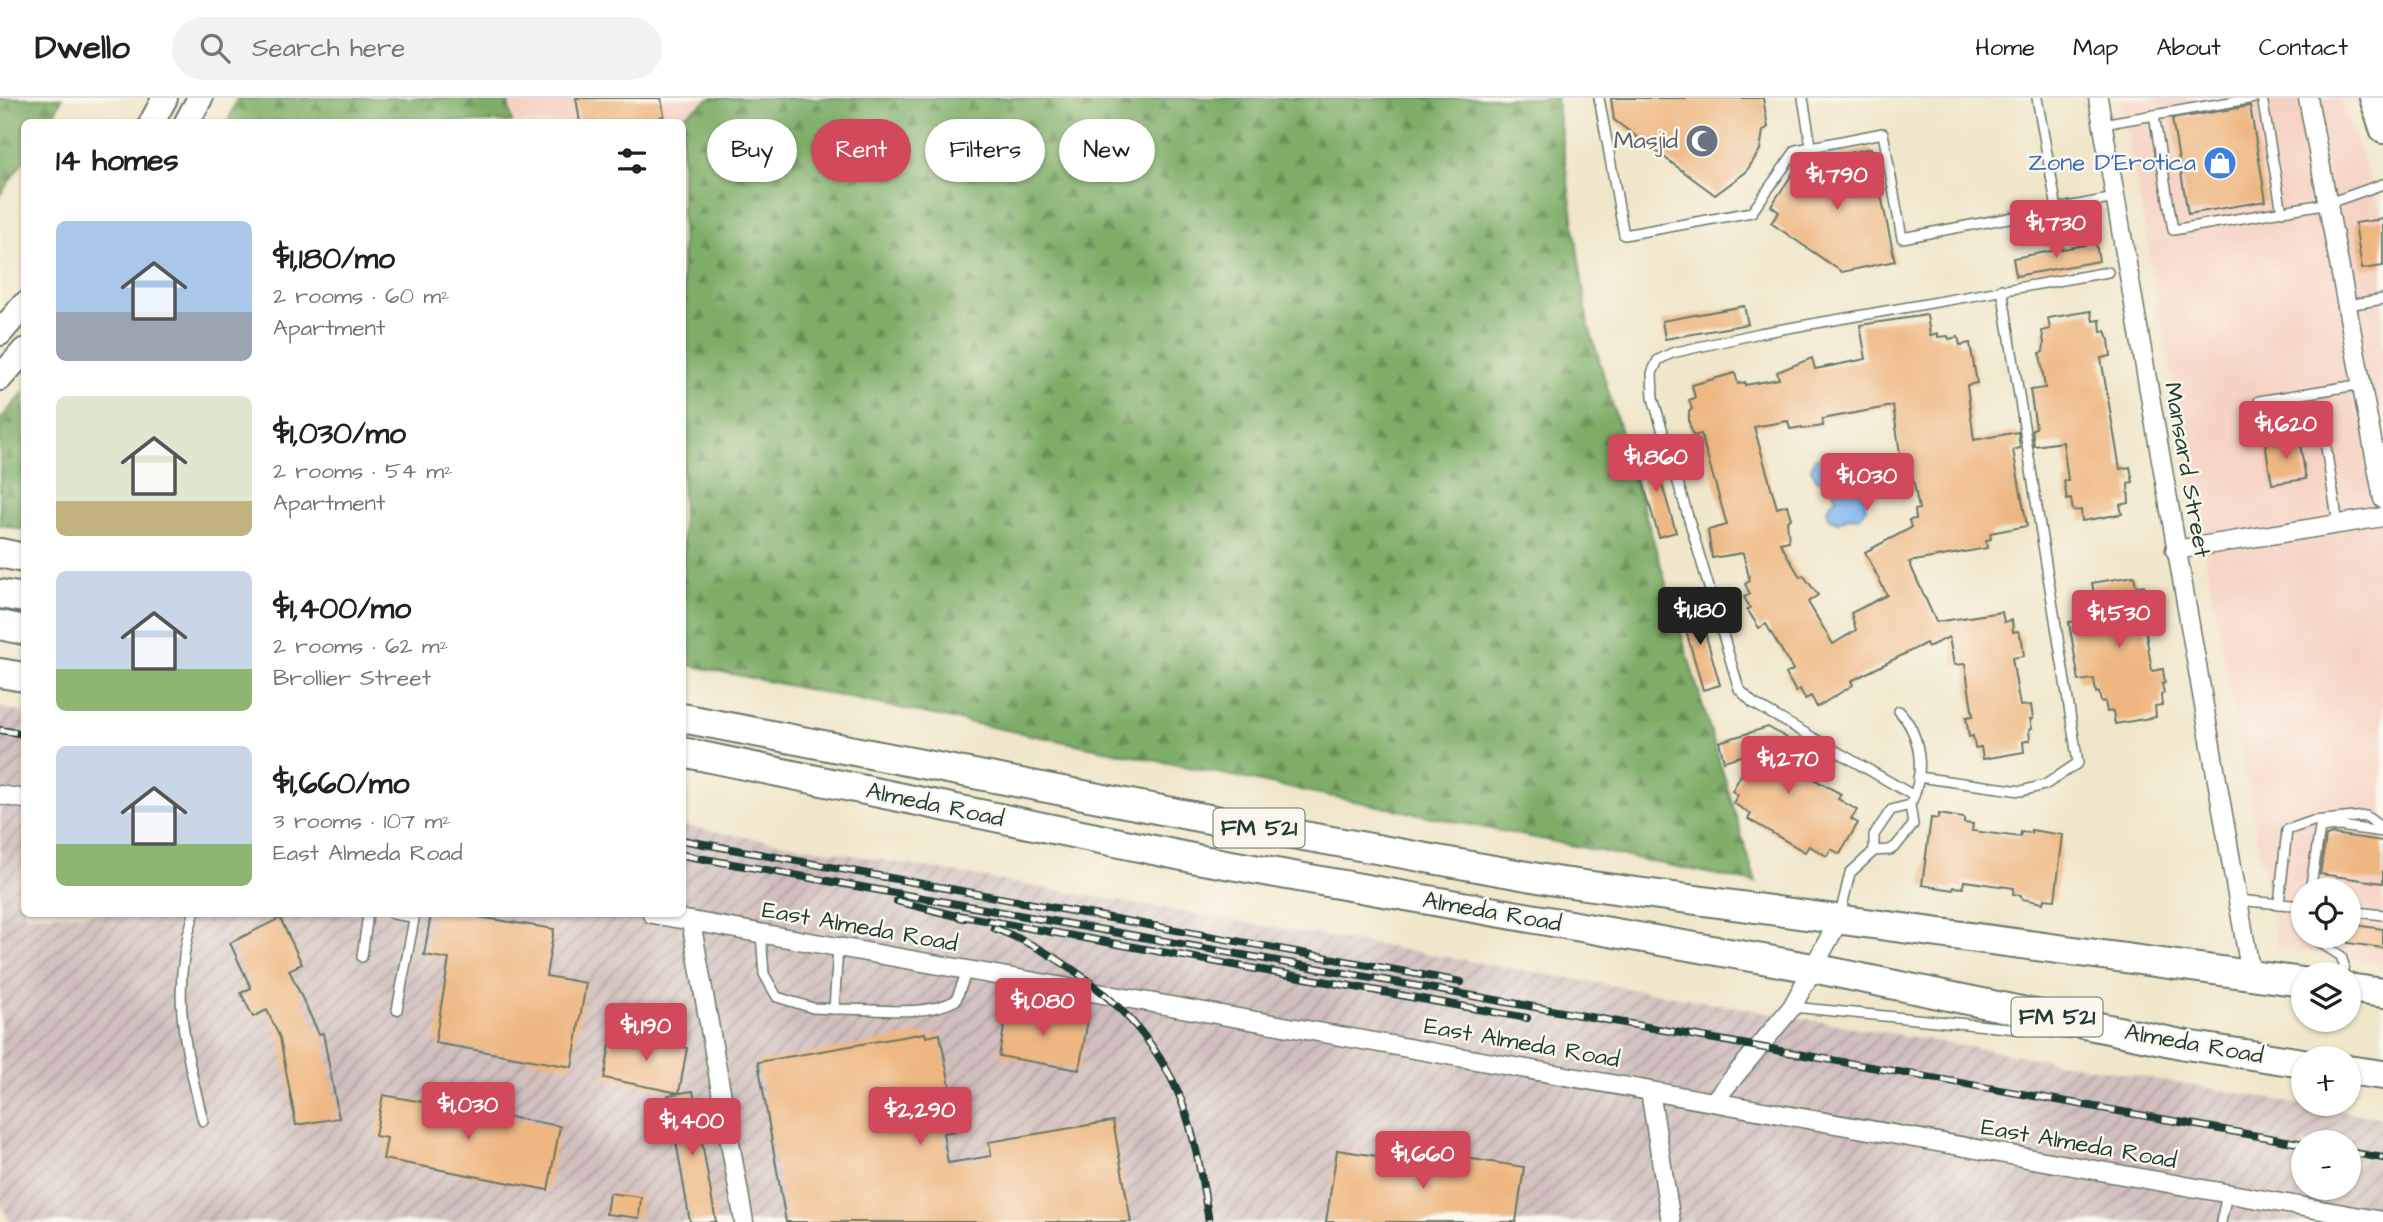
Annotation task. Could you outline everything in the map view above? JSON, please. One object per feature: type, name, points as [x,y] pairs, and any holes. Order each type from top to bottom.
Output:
[{"type":"main road","points":[[154,119],[165,98]]},
{"type":"main road","points":[[189,119],[200,98]]},
{"type":"main road","points":[[2372,98],[2383,131]]},
{"type":"main road","points":[[0,333],[21,308]]},
{"type":"main road","points":[[0,378],[21,354]]},
{"type":"main road","points":[[0,553],[21,557]]},
{"type":"main road","points":[[0,625],[21,629]]},
{"type":"main road","points":[[0,673],[21,676]]},
{"type":"main road","points":[[686,713],[736,728]]},
{"type":"main road","name":"Almeda Road","points":[[686,719],[1185,815],[1527,876],[2291,980]]},
{"type":"main road","name":"Almeda Road","points":[[686,753],[1197,859],[1813,968],[2186,1045],[2291,1061]]},
{"type":"main road","points":[[686,769],[803,778]]},
{"type":"main road","points":[[2361,990],[2383,993]]},
{"type":"main road","points":[[2361,1072],[2383,1075]]},
{"type":"street","name":"Mansard Street","points":[[2098,98],[2235,900],[2251,975]]},
{"type":"street","points":[[2308,98],[2363,384],[2377,429],[2383,499]]},
{"type":"street","points":[[2175,550],[2383,517]]},
{"type":"street","points":[[0,795],[21,798]]},
{"type":"street","name":"East Almeda Road","points":[[669,917],[2383,1221]]},
{"type":"street","points":[[1713,1102],[1792,1007],[1839,920]]},
{"type":"street","points":[[691,921],[744,1222]]},
{"type":"street","points":[[1650,1091],[1671,1222]]},
{"type":"lane","points":[[1599,98],[1624,234],[1752,212],[1796,150],[1882,133],[1902,237],[2115,198]]},
{"type":"lane","points":[[1803,98],[1811,146]]},
{"type":"lane","points":[[2037,98],[2057,209]]},
{"type":"lane","points":[[2102,124],[2254,98]]},
{"type":"lane","points":[[2262,98],[2282,212]]},
{"type":"lane","points":[[2154,115],[2173,230],[2329,204],[2383,184]]},
{"type":"lane","points":[[1912,800],[1754,704],[1740,690],[1650,381],[1658,360],[1672,352],[2002,289],[2108,272]]},
{"type":"lane","points":[[1918,777],[2021,791],[2045,785],[2078,762],[2002,289]]},
{"type":"lane","points":[[2348,305],[2383,299]]},
{"type":"lane","points":[[2259,401],[2363,384]]},
{"type":"lane","points":[[2322,422],[2338,524]]},
{"type":"lane","points":[[1839,920],[1848,877],[1874,851],[1890,850],[1913,825],[1912,800],[1918,777],[1917,741],[1908,720],[1899,711]]},
{"type":"lane","points":[[1874,851],[1874,835],[1891,810],[1912,800]]},
{"type":"lane","points":[[2279,904],[2287,830],[2313,821],[2366,816],[2383,831]]},
{"type":"lane","points":[[2312,878],[2320,828],[2339,826],[2383,831]]},
{"type":"lane","points":[[2235,900],[2291,905]]},
{"type":"lane","points":[[2361,912],[2383,915]]},
{"type":"lane","points":[[193,917],[180,991],[181,1028],[203,1121]]},
{"type":"lane","points":[[362,957],[369,917]]},
{"type":"lane","points":[[397,1010],[414,917]]},
{"type":"lane","points":[[761,934],[764,974],[777,997],[813,1008],[927,1010],[944,1007],[956,1000],[967,971]]},
{"type":"lane","points":[[834,1009],[838,948]]},
{"type":"lane","points":[[2328,948],[2341,956],[2343,962]]},
{"type":"lane","points":[[1792,1007],[2186,1045]]},
{"type":"lane","points":[[2221,1222],[2227,1194]]},
{"type":"shaded area","points":[[507,98],[712,100],[679,119],[511,119]]},
{"type":"shaded area","points":[[2121,98],[2340,98],[2383,216],[2383,963],[2277,947]]},
{"type":"shaded area","points":[[0,708],[21,712],[21,917],[686,917],[686,827],[2291,1102],[2291,1116],[2361,1114],[2383,1118],[2383,1222],[10,1222],[0,1202]]},
{"type":"green space","points":[[0,98],[62,98],[52,119],[21,119],[21,164],[0,195]]},
{"type":"green space","points":[[237,98],[507,98],[511,119],[229,119]]},
{"type":"green space","points":[[711,98],[1556,98],[1588,323],[1756,883],[686,665],[686,119],[679,119]]},
{"type":"green space","points":[[21,396],[21,529],[0,525],[0,420]]},
{"type":"water","points":[[1823,455],[1842,465],[1861,457],[1870,464],[1863,485],[1866,508],[1859,518],[1848,517],[1838,522],[1829,518],[1828,508],[1836,497],[1830,485],[1817,479],[1811,469],[1814,460]]},
{"type":"building","points":[[576,98],[661,98],[664,115],[657,119],[580,119]]},
{"type":"building","name":"Masjid","points":[[1611,98],[1763,98],[1768,127],[1763,131],[1760,150],[1746,172],[1715,195],[1614,120]]},
{"type":"building","name":"Zone D’Erotica","points":[[2250,106],[2266,201],[2188,214],[2172,119]]},
{"type":"building","points":[[1871,148],[1895,261],[1842,272],[1771,223],[1779,212],[1771,206],[1805,155],[1830,170],[1840,155]]},
{"type":"building","points":[[2383,219],[2383,266],[2362,269],[2355,223]]},
{"type":"building","points":[[2096,243],[2099,261],[2016,276],[2013,258]]},
{"type":"building","points":[[1744,306],[1748,324],[1665,339],[1662,321]]},
{"type":"building","points":[[2091,311],[2093,321],[2100,320],[2101,332],[2105,331],[2109,340],[2111,356],[2101,358],[2120,469],[2130,467],[2133,482],[2128,483],[2129,503],[2120,505],[2122,514],[2082,521],[2081,510],[2073,511],[2071,499],[2067,500],[2064,481],[2068,481],[2063,442],[2034,446],[2032,429],[2036,428],[2030,390],[2045,388],[2040,353],[2043,352],[2044,343],[2042,331],[2050,329],[2048,318]]},
{"type":"building","points":[[1927,315],[1930,335],[1938,333],[1938,337],[1948,336],[1949,339],[1958,337],[1960,345],[1970,343],[1977,383],[1967,385],[1974,440],[2018,432],[2020,448],[2013,450],[2027,526],[1990,533],[1991,539],[1986,540],[1987,548],[1909,562],[1936,622],[2002,612],[2004,622],[2012,620],[2013,632],[2018,631],[2022,640],[2024,656],[2012,658],[2020,706],[2031,705],[2033,719],[2030,719],[2030,740],[2023,742],[2024,752],[1983,759],[1981,747],[1975,748],[1973,736],[1969,737],[1966,717],[1973,716],[1965,664],[1954,665],[1949,637],[1928,647],[1926,643],[1851,681],[1853,685],[1817,707],[1811,696],[1805,699],[1800,689],[1796,692],[1786,674],[1793,670],[1766,624],[1759,628],[1747,609],[1750,608],[1744,597],[1750,594],[1745,584],[1750,581],[1743,553],[1712,558],[1708,530],[1727,525],[1701,434],[1693,436],[1689,422],[1689,412],[1692,409],[1689,400],[1695,398],[1692,385],[1735,373],[1738,384],[1745,382],[1745,385],[1779,379],[1777,372],[1812,358],[1815,369],[1866,359],[1860,325]],"holes":[[[1893,406],[1901,460],[1905,459],[1907,470],[1911,469],[1919,509],[1915,510],[1916,519],[1909,520],[1911,528],[1865,552],[1887,595],[1851,613],[1856,630],[1833,644],[1808,602],[1818,595],[1803,575],[1800,577],[1780,543],[1789,541],[1787,521],[1791,519],[1787,505],[1777,508],[1754,427],[1788,421],[1790,429],[1823,426],[1822,419]]]},
{"type":"building","points":[[2299,438],[2306,479],[2272,484],[2265,443]]},
{"type":"building","points":[[1652,451],[1676,532],[1659,537],[1635,456]]},
{"type":"building","points":[[2134,576],[2136,586],[2144,585],[2145,596],[2150,596],[2154,605],[2156,620],[2144,622],[2152,671],[2163,669],[2164,693],[2161,695],[2162,705],[2155,706],[2156,717],[2115,724],[2113,711],[2107,712],[2105,701],[2101,702],[2099,692],[2096,693],[2094,679],[2079,681],[2069,622],[2087,619],[2086,595],[2094,594],[2092,583]]},
{"type":"building","points":[[1697,604],[1720,685],[1703,690],[1680,609]]},
{"type":"building","points":[[1768,727],[1787,738],[1775,758],[1841,794],[1838,799],[1857,810],[1851,819],[1858,823],[1840,854],[1831,849],[1827,856],[1809,846],[1805,852],[1748,819],[1751,814],[1733,803],[1738,795],[1732,791],[1754,752],[1724,761],[1719,742]]},
{"type":"building","points":[[1939,814],[1964,818],[1964,823],[1973,824],[1972,831],[2020,837],[2021,832],[2031,833],[2031,830],[2063,835],[2055,900],[2044,899],[2043,903],[2022,899],[2021,895],[2013,894],[2014,888],[1964,881],[1963,888],[1954,887],[1953,890],[1922,885],[1931,818],[1938,819]]},
{"type":"building","points":[[2333,834],[2383,841],[2383,883],[2320,874],[2326,836]]},
{"type":"building","points":[[430,917],[479,917],[554,929],[546,976],[586,983],[572,1067],[435,1043],[449,959],[424,955]]},
{"type":"building","points":[[280,918],[302,964],[289,970],[319,1034],[323,1033],[339,1118],[296,1125],[280,1038],[267,1010],[253,1017],[241,993],[251,988],[230,943]]},
{"type":"building","points":[[2361,926],[2383,929],[2383,948],[2361,945]]},
{"type":"building","points":[[1008,1005],[1088,1020],[1079,1070],[999,1056]]},
{"type":"building","points":[[612,1033],[687,1048],[679,1093],[604,1078]]},
{"type":"building","points":[[925,1033],[926,1037],[940,1034],[958,1131],[943,1133],[948,1163],[991,1156],[989,1142],[1113,1121],[1131,1222],[786,1222],[758,1062]]},
{"type":"building","points":[[693,1091],[716,1222],[690,1222],[668,1095]]},
{"type":"building","points":[[383,1095],[560,1126],[548,1190],[383,1159],[387,1138],[375,1136]]},
{"type":"building","points":[[1337,1150],[1451,1167],[1452,1156],[1524,1167],[1516,1222],[1326,1222]]},
{"type":"building","points":[[609,1193],[641,1197],[639,1218],[606,1214]]},
{"type":"railway","points":[[0,730],[21,734]]},
{"type":"railway","points":[[686,841],[1461,982]]},
{"type":"railway","points":[[686,856],[2291,1142]]},
{"type":"railway","points":[[897,901],[964,918]]},
{"type":"railway","points":[[957,915],[1527,1018]]},
{"type":"railway","points":[[994,928],[1023,940],[1077,973],[1102,992],[1145,1038],[1163,1064],[1184,1107],[1197,1156],[1209,1222]]},
{"type":"railway","points":[[2361,1154],[2383,1158]]},
{"type":"place","name":"Masjid","points":[[1702,141]]},
{"type":"place","name":"Zone D’Erotica","points":[[2220,163]]}]
